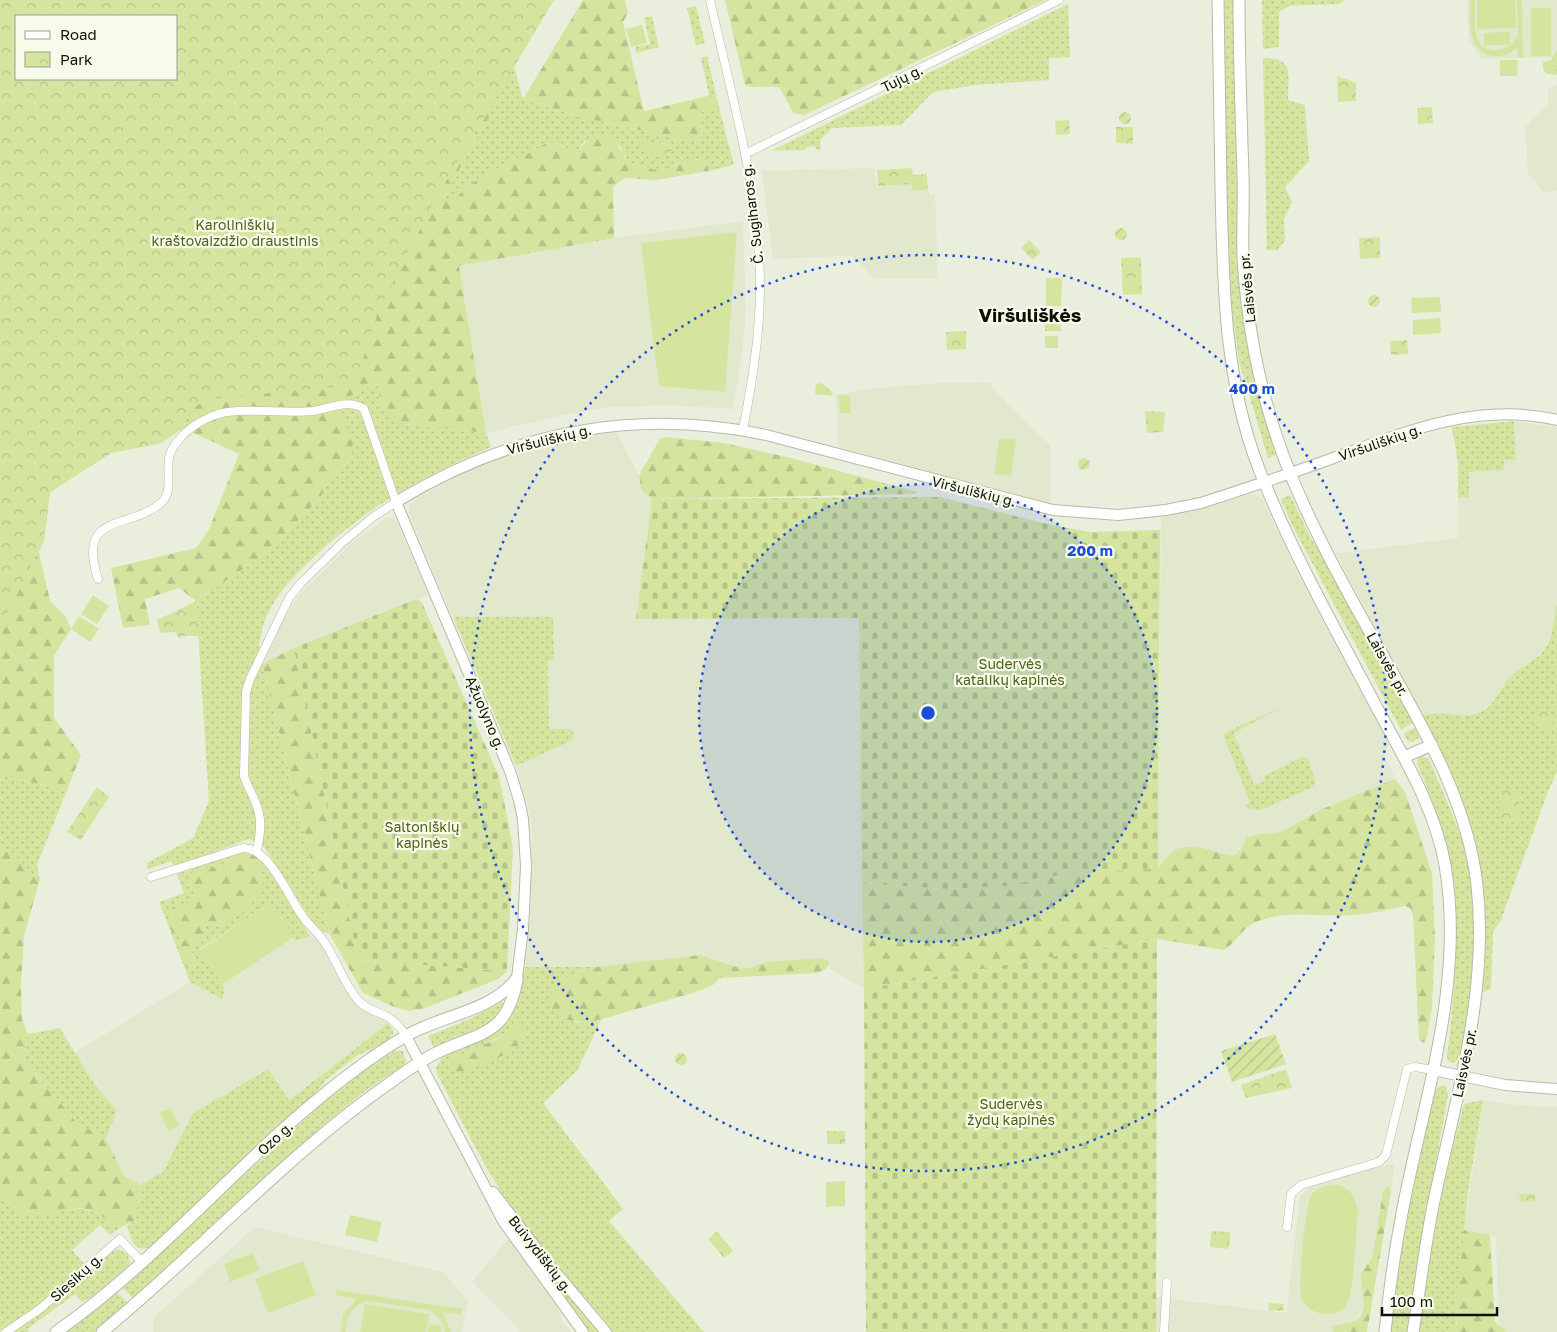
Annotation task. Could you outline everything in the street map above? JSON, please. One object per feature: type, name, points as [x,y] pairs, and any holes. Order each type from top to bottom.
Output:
[{"type":"main road","name":"Laisvės pr.","points":[[1218,0],[1222,243],[1226,332],[1234,383],[1249,441],[1264,482],[1299,559],[1404,757],[1432,819],[1441,847],[1448,900],[1449,965],[1433,1070],[1403,1208],[1384,1332]]},
{"type":"main road","name":"Laisvės pr.","points":[[1239,0],[1243,259],[1250,326],[1270,418],[1290,473],[1357,609],[1432,745],[1466,830],[1477,886],[1479,966],[1473,1018],[1433,1206],[1413,1332]]},
{"type":"main road","name":"Viršuliškių g.","points":[[396,502],[477,460],[507,448],[564,432],[646,423],[743,430],[1053,510],[1118,515],[1180,508],[1264,482],[1397,435],[1465,417],[1518,414],[1557,420]]},
{"type":"main road","name":"Ąžuolyno g.","points":[[396,502],[510,771],[519,800],[525,839],[526,866],[523,929],[513,1002],[508,1011],[493,1027]]},
{"type":"main road","points":[[1404,757],[1432,745]]},
{"type":"main road","name":"Ozo g.","points":[[56,1332],[115,1286],[142,1262],[303,1112],[369,1060],[406,1036],[501,995],[517,978]]},
{"type":"main road","name":"Ozo g.","points":[[102,1332],[134,1306],[256,1193],[348,1114],[420,1062],[493,1027]]},
{"type":"main road","name":"Buivydiškių g.","points":[[406,1036],[512,1236],[583,1332]]},
{"type":"main road","points":[[1433,1070],[1517,1086],[1557,1089]]},
{"type":"main road","name":"Buivydiškių g.","points":[[479,1173],[547,1262],[606,1332]]},
{"type":"street","name":"Č. Sugiharos g.","points":[[710,0],[745,154],[756,229],[760,287],[756,349],[743,430]]},
{"type":"street","name":"Tujų g.","points":[[745,154],[1059,0]]},
{"type":"street","name":"Ąžuolyno g.","points":[[98,579],[93,560],[97,536],[106,527],[147,510],[163,501],[168,489],[170,454],[175,444],[192,427],[208,418],[227,413],[297,413],[353,403],[364,408],[396,502]]},
{"type":"street","points":[[257,851],[260,824],[259,812],[244,776],[246,692],[250,679],[289,598],[300,584],[350,536],[373,517],[396,502]]},
{"type":"street","points":[[151,877],[243,848],[251,848],[257,851],[270,865],[310,927],[325,943],[358,1001],[393,1018],[406,1036]]},
{"type":"street","points":[[1287,1227],[1291,1194],[1301,1185],[1379,1162],[1386,1155],[1407,1069],[1415,1067],[1433,1070]]},
{"type":"street","name":"Siesikų g.","points":[[6,1332],[40,1309],[120,1239],[142,1262]]},
{"type":"street","points":[[1164,1332],[1167,1282]]},
{"type":"shaded area","points":[[1467,0],[1557,0],[1557,57],[1482,59],[1469,42]]},
{"type":"shaded area","points":[[1557,84],[1557,191],[1543,192],[1528,173],[1525,127],[1548,103],[1548,90]]},
{"type":"shaded area","points":[[875,168],[876,186],[912,184],[913,190],[928,190],[929,195],[935,195],[938,278],[874,278],[852,256],[773,259],[762,171]]},
{"type":"shaded area","points":[[743,221],[746,312],[742,355],[733,409],[670,405],[611,407],[563,415],[486,433],[459,266],[607,239]]},
{"type":"shaded area","points":[[990,382],[994,390],[1050,445],[1050,503],[838,447],[836,395],[865,389],[939,383]]},
{"type":"shaded area","points":[[1514,421],[1557,427],[1557,603],[1554,623],[1546,647],[1527,666],[1514,673],[1502,687],[1491,706],[1478,713],[1462,716],[1437,713],[1422,717],[1336,553],[1458,538],[1458,498],[1469,497],[1469,472],[1504,470],[1504,460],[1516,459]]},
{"type":"shaded area","points":[[615,430],[639,475],[642,491],[652,499],[637,619],[859,618],[864,989],[828,968],[829,964],[740,968],[700,955],[609,967],[525,967],[530,917],[532,835],[530,812],[516,766],[573,740],[574,734],[571,729],[549,730],[548,660],[554,659],[553,617],[453,617],[410,516],[409,505],[415,499],[451,479],[495,459],[548,442]]},
{"type":"shaded area","points":[[1256,494],[1263,500],[1296,571],[1386,738],[1388,746],[1384,755],[1396,780],[1320,810],[1287,829],[1273,834],[1259,834],[1241,845],[1237,854],[1230,857],[1197,847],[1171,853],[1158,867],[1161,517],[1194,511],[1246,495]]},
{"type":"shaded area","points":[[388,517],[395,519],[428,595],[294,648],[262,664],[284,618],[298,596],[354,541]]},
{"type":"shaded area","points":[[271,903],[296,941],[310,936],[321,943],[357,1006],[388,1023],[288,1100],[268,1069],[193,1113],[163,1172],[140,1185],[124,1176],[106,1138],[117,1111],[94,1084],[74,1053],[190,982],[222,999],[225,988],[200,950]]},
{"type":"shaded area","points":[[1483,1100],[1526,1106],[1557,1107],[1557,1332],[1507,1332],[1499,1325],[1496,1236],[1464,1230]]},
{"type":"shaded area","points":[[1395,1163],[1391,1191],[1388,1185],[1383,1192],[1372,1258],[1364,1269],[1360,1280],[1364,1300],[1362,1311],[1356,1321],[1334,1326],[1332,1329],[1334,1332],[1156,1332],[1155,1297],[1286,1313],[1300,1196],[1316,1183]]},
{"type":"shaded area","points":[[255,1227],[443,1272],[468,1301],[462,1332],[153,1332],[154,1317]]},
{"type":"shaded area","points":[[508,1239],[558,1308],[562,1321],[571,1332],[519,1332],[520,1330],[472,1282]]},
{"type":"green space","name":"Karoliniškių kraštovaizdžio draustinis","points":[[0,0],[554,0],[435,200],[378,312],[355,385],[208,399],[192,409],[183,428],[161,443],[111,453],[50,492],[44,540],[0,629]]},
{"type":"green space","points":[[223,0],[513,63],[523,99],[581,117],[684,140],[696,140],[703,133],[701,112],[719,107],[734,165],[709,171],[700,160],[694,160],[665,169],[655,170],[629,163],[619,145],[584,141],[577,153],[555,142],[549,142],[472,183],[451,202],[444,196],[489,117],[178,17],[178,15],[163,15]]},
{"type":"green space","points":[[583,0],[625,0],[628,13],[623,22],[644,111],[716,94],[719,107],[701,112],[703,133],[696,140],[684,140],[581,117],[523,99]]},
{"type":"green space","points":[[725,0],[1046,0],[804,115],[793,113],[780,88],[745,85]]},
{"type":"green space","points":[[1224,0],[1234,0],[1238,236],[1260,397],[1277,455],[1268,458],[1239,361],[1227,274]]},
{"type":"green space","points":[[1262,0],[1345,0],[1339,4],[1289,6],[1279,12],[1279,47],[1263,49]]},
{"type":"green space","points":[[1470,0],[1475,0],[1475,31],[1479,42],[1490,50],[1496,50],[1508,46],[1518,36],[1517,0],[1522,0],[1523,58],[1518,58],[1517,48],[1506,55],[1492,56],[1478,48],[1471,34]]},
{"type":"green space","points":[[1477,0],[1515,0],[1516,28],[1477,29]]},
{"type":"green space","points":[[1068,4],[1070,57],[1049,58],[1049,80],[976,85],[933,92],[901,125],[832,128],[820,140],[821,150],[816,150],[815,146],[806,147],[806,150],[771,151]]},
{"type":"green space","points":[[696,6],[705,43],[696,46],[687,8]]},
{"type":"green space","points":[[1531,8],[1551,8],[1551,56],[1531,56]]},
{"type":"green space","points":[[652,16],[659,47],[636,53],[635,47],[650,44],[644,18]]},
{"type":"green space","points":[[642,25],[647,43],[631,47],[626,29]]},
{"type":"green space","points":[[1510,32],[1510,45],[1484,45],[1484,33]]},
{"type":"green space","points":[[1557,49],[1557,75],[1547,74],[1543,69],[1543,62],[1551,60]]},
{"type":"green space","points":[[707,56],[716,94],[709,95],[701,58]]},
{"type":"green space","points":[[1263,58],[1280,61],[1285,65],[1289,76],[1288,100],[1305,105],[1309,161],[1285,187],[1292,202],[1284,219],[1285,240],[1278,250],[1267,250]]},
{"type":"green space","points":[[1500,60],[1518,60],[1517,76],[1500,76]]},
{"type":"green space","points":[[1337,76],[1356,83],[1356,101],[1338,102]]},
{"type":"green space","name":"Karoliniškių kraštovaizdžio draustinis","points":[[178,79],[485,104],[489,117],[444,196],[451,202],[472,183],[549,142],[555,142],[577,153],[595,135],[612,137],[629,163],[659,170],[687,161],[700,160],[709,171],[655,180],[625,178],[613,187],[614,238],[459,266],[486,433],[404,424],[387,417],[381,402],[378,384],[362,389],[334,407],[353,437],[352,459],[330,476],[320,498],[265,554],[196,601],[179,588],[145,599],[150,625],[123,628],[111,568],[196,548],[209,529],[239,454],[183,428],[161,443],[111,453],[50,492],[44,540],[39,552],[50,601],[66,617],[71,629],[54,656],[54,718],[81,755],[67,790],[13,778],[0,780],[0,285],[16,80]]},
{"type":"green space","points":[[1432,107],[1433,123],[1418,124],[1417,108]]},
{"type":"green space","points":[[1123,112],[1127,112],[1131,118],[1127,124],[1123,124],[1119,120],[1119,116]]},
{"type":"green space","points":[[1069,120],[1070,134],[1056,135],[1055,121]]},
{"type":"green space","points":[[1116,127],[1133,127],[1133,144],[1116,143]]},
{"type":"green space","points":[[642,137],[672,144],[673,150],[657,157],[642,146]]},
{"type":"green space","points":[[912,168],[913,175],[927,174],[928,190],[912,190],[912,184],[878,186],[877,170]]},
{"type":"green space","points":[[1119,228],[1123,228],[1127,234],[1123,240],[1119,240],[1115,236],[1115,232]]},
{"type":"green space","points":[[737,232],[725,392],[659,386],[641,243]]},
{"type":"green space","points":[[1380,237],[1380,258],[1360,259],[1359,238]]},
{"type":"green space","points":[[1029,240],[1041,252],[1033,260],[1021,248]]},
{"type":"green space","points":[[1141,257],[1142,294],[1123,295],[1121,258]]},
{"type":"green space","points":[[1046,278],[1062,278],[1061,306],[1046,306]]},
{"type":"green space","points":[[1376,295],[1379,296],[1379,306],[1372,307],[1369,306],[1368,299],[1369,296]]},
{"type":"green space","points":[[1440,297],[1441,312],[1412,313],[1411,298]]},
{"type":"green space","points":[[1060,314],[1061,331],[1045,331],[1044,315]]},
{"type":"green space","points":[[1440,318],[1441,333],[1413,335],[1413,320]]},
{"type":"green space","points":[[966,331],[966,349],[947,350],[946,332]]},
{"type":"green space","points":[[1045,336],[1058,336],[1058,348],[1045,348]]},
{"type":"green space","points":[[1407,340],[1408,354],[1391,355],[1390,341]]},
{"type":"green space","points":[[822,383],[833,393],[832,396],[815,394],[816,384]]},
{"type":"green space","points":[[378,384],[381,402],[404,424],[486,433],[491,447],[419,481],[377,507],[335,538],[292,579],[273,604],[264,623],[259,661],[262,664],[329,933],[318,931],[264,847],[249,839],[174,867],[172,861],[148,869],[147,863],[193,838],[209,801],[196,601],[265,554],[320,498],[330,476],[352,459],[334,407],[362,389]]},
{"type":"green space","points":[[839,395],[850,395],[851,413],[840,413]]},
{"type":"green space","points":[[1145,411],[1165,412],[1163,432],[1147,433]]},
{"type":"green space","points":[[1514,421],[1516,460],[1504,460],[1504,470],[1469,472],[1469,497],[1458,498],[1458,464],[1452,427]]},
{"type":"green space","points":[[665,437],[724,443],[791,458],[917,492],[914,494],[652,499],[642,491],[639,475],[660,439]]},
{"type":"green space","points":[[999,438],[1016,440],[1011,476],[994,474]]},
{"type":"green space","points":[[1082,458],[1086,458],[1090,464],[1086,470],[1082,470],[1078,466],[1078,462]]},
{"type":"green space","points":[[1290,495],[1310,537],[1329,566],[1414,722],[1401,730],[1292,525],[1281,499]]},
{"type":"green space","name":"Sudervės katalikų kapinės","points":[[940,497],[1051,525],[1090,532],[1160,530],[1158,867],[1154,869],[1070,873],[1004,886],[946,889],[862,883],[859,618],[636,619],[652,499]]},
{"type":"green space","points":[[93,595],[109,606],[97,624],[81,614]]},
{"type":"green space","name":"Saltoniškių kapinės","points":[[416,599],[422,603],[499,776],[513,847],[507,971],[358,960],[294,648]]},
{"type":"green space","points":[[196,601],[200,636],[183,636],[179,639],[176,632],[160,633],[157,620]]},
{"type":"green space","points":[[1557,603],[1557,772],[1547,794],[1501,920],[1493,932],[1491,989],[1482,992],[1483,910],[1476,849],[1471,829],[1422,717],[1436,714],[1471,715],[1490,706],[1508,679],[1543,652],[1549,642]]},
{"type":"green space","points":[[79,616],[99,629],[90,642],[71,629]]},
{"type":"green space","points":[[453,617],[553,617],[554,660],[548,661],[549,729],[571,729],[574,734],[573,740],[516,766]]},
{"type":"green space","points":[[294,648],[358,960],[507,971],[498,979],[425,1008],[410,1011],[394,1007],[363,993],[329,933],[262,664]]},
{"type":"green space","points":[[1281,708],[1234,733],[1254,785],[1265,781],[1264,776],[1302,757],[1308,759],[1316,783],[1313,787],[1261,810],[1250,809],[1245,805],[1250,802],[1223,735]]},
{"type":"green space","points":[[1539,709],[1555,717],[1548,732],[1532,724]]},
{"type":"green space","points":[[1416,727],[1419,738],[1413,742],[1408,741],[1403,734]]},
{"type":"green space","points":[[1422,756],[1429,759],[1456,823],[1469,862],[1473,885],[1476,934],[1472,986],[1460,1058],[1454,1063],[1448,1061],[1447,1056],[1455,969],[1455,911],[1452,882],[1440,824],[1417,763],[1419,757]]},
{"type":"green space","points":[[13,778],[67,790],[37,865],[40,879],[12,853],[0,849],[0,780]]},
{"type":"green space","points":[[1396,780],[1405,792],[1432,873],[1435,938],[1432,1008],[1426,1041],[1424,1043],[1419,1040],[1413,915],[1410,908],[1405,906],[1378,912],[1339,916],[1276,916],[1252,924],[1224,950],[1157,939],[864,989],[862,883],[943,889],[1004,886],[1070,873],[1158,867],[1172,852],[1185,847],[1201,848],[1230,856],[1237,854],[1247,838],[1259,834],[1273,834],[1287,829],[1320,810]]},
{"type":"green space","points":[[97,787],[109,797],[81,840],[67,832]]},
{"type":"green space","points":[[1499,790],[1519,790],[1519,822],[1499,822]]},
{"type":"green space","points":[[0,849],[12,853],[40,879],[24,936],[21,985],[22,1019],[28,1034],[24,1060],[77,1123],[106,1138],[124,1176],[140,1185],[140,1197],[134,1221],[116,1230],[99,1213],[83,1209],[70,1209],[35,1216],[24,1214],[12,1206],[0,1191]]},
{"type":"green space","points":[[236,853],[245,853],[231,858],[225,866],[194,871],[188,879],[196,899],[189,905],[175,906],[178,934],[194,963],[192,950],[207,926],[226,925],[263,884],[259,857],[268,867],[310,936],[296,941],[271,903],[200,949],[225,988],[222,999],[190,982],[159,902],[184,893],[177,874]]},
{"type":"green space","points":[[245,853],[259,857],[263,884],[258,899],[226,925],[207,926],[192,950],[194,967],[192,969],[186,967],[181,954],[182,940],[170,929],[169,910],[196,899],[188,879],[194,871],[225,866],[231,858]]},
{"type":"green space","points":[[271,903],[294,937],[223,984],[200,950]]},
{"type":"green space","name":"Sudervės žydų kapinės","points":[[1157,939],[1156,1332],[866,1332],[864,989]]},
{"type":"green space","points":[[700,955],[740,968],[750,968],[766,962],[821,958],[828,960],[829,964],[825,970],[817,973],[720,978],[713,985],[696,992],[588,1023],[562,1019],[551,1009],[552,992],[563,980],[578,972],[596,967]]},
{"type":"green space","points":[[525,967],[596,967],[578,972],[573,1022],[588,1023],[601,1020],[577,1071],[543,1103],[623,1209],[609,1221],[704,1332],[613,1332],[560,1272],[512,1208],[491,1176],[437,1074],[436,1068],[442,1057],[514,1008]],"holes":[[[508,1032],[524,1032],[518,1047],[487,1043]]]},
{"type":"green space","points":[[502,1002],[506,1006],[487,1027],[435,1050],[428,1036],[463,1022]]},
{"type":"green space","points":[[388,1023],[393,1029],[393,1034],[387,1042],[358,1055],[327,1079],[311,1098],[148,1248],[139,1248],[133,1243],[127,1226],[134,1221],[140,1197],[140,1185],[163,1172],[193,1113],[268,1069],[289,1100]]},
{"type":"green space","points":[[518,1024],[524,1032],[518,1047],[509,1053],[463,1072],[457,1073],[452,1069],[451,1064],[456,1057],[499,1038]]},
{"type":"green space","points":[[60,1028],[94,1084],[117,1111],[106,1138],[77,1123],[24,1060],[28,1034]]},
{"type":"green space","points":[[1275,1034],[1286,1064],[1232,1082],[1221,1051]]},
{"type":"green space","points":[[395,1051],[403,1051],[406,1061],[404,1065],[365,1091],[322,1126],[134,1300],[122,1287],[324,1102],[369,1067]]},
{"type":"green space","points":[[683,1053],[686,1054],[686,1064],[679,1065],[676,1064],[675,1057],[676,1054]]},
{"type":"green space","points":[[1286,1069],[1292,1088],[1246,1098],[1241,1085]]},
{"type":"green space","points":[[1442,1085],[1446,1086],[1448,1095],[1416,1271],[1409,1332],[1391,1332],[1394,1301],[1415,1180],[1435,1090]]},
{"type":"green space","points":[[1483,1100],[1468,1192],[1456,1313],[1457,1332],[1419,1332],[1437,1217],[1464,1104]]},
{"type":"green space","points":[[171,1108],[179,1126],[168,1131],[160,1112]]},
{"type":"green space","points":[[827,1131],[845,1131],[845,1144],[827,1144]]},
{"type":"green space","points":[[845,1181],[845,1206],[826,1207],[826,1182]]},
{"type":"green space","points":[[1329,1185],[1341,1186],[1349,1191],[1358,1210],[1354,1265],[1349,1298],[1341,1311],[1327,1314],[1312,1310],[1306,1305],[1302,1299],[1300,1280],[1304,1229],[1309,1201],[1315,1190]]},
{"type":"green space","points":[[1388,1185],[1391,1191],[1367,1332],[1334,1332],[1332,1329],[1334,1326],[1356,1321],[1363,1310],[1361,1274],[1372,1258],[1383,1192]]},
{"type":"green space","points":[[0,1191],[11,1205],[22,1213],[34,1215],[82,1209],[98,1213],[116,1230],[110,1235],[100,1225],[72,1250],[85,1265],[41,1304],[0,1331]]},
{"type":"green space","points":[[1519,1194],[1535,1194],[1535,1201],[1520,1202]]},
{"type":"green space","points":[[494,1197],[568,1296],[600,1332],[589,1332],[576,1316],[527,1249]]},
{"type":"green space","points":[[350,1215],[382,1222],[377,1242],[345,1235]]},
{"type":"green space","points":[[1464,1230],[1490,1235],[1495,1322],[1507,1332],[1457,1332],[1456,1313]]},
{"type":"green space","points":[[717,1231],[733,1251],[724,1258],[708,1239]]},
{"type":"green space","points":[[1211,1231],[1230,1232],[1229,1249],[1210,1247]]},
{"type":"green space","points":[[118,1249],[128,1254],[130,1264],[98,1293],[82,1302],[75,1294],[27,1329],[29,1332],[13,1332],[69,1292],[112,1252]]},
{"type":"green space","points":[[253,1253],[260,1270],[230,1282],[224,1264]]},
{"type":"green space","points":[[303,1261],[316,1295],[268,1313],[255,1279]]},
{"type":"green space","points":[[336,1290],[462,1309],[461,1315],[443,1312],[451,1332],[445,1332],[441,1320],[430,1310],[368,1301],[354,1308],[347,1321],[346,1332],[341,1332],[343,1314],[357,1299],[335,1295]]},
{"type":"green space","points":[[116,1291],[129,1304],[95,1332],[66,1332]]},
{"type":"green space","points":[[1269,1303],[1284,1304],[1283,1311],[1268,1310]]},
{"type":"green space","points":[[365,1304],[429,1314],[426,1332],[360,1332]]},
{"type":"green space","points":[[429,1324],[442,1326],[441,1332],[427,1332]]},
{"type":"district","name":"Viršuliškės","points":[[1030,314]]}]
